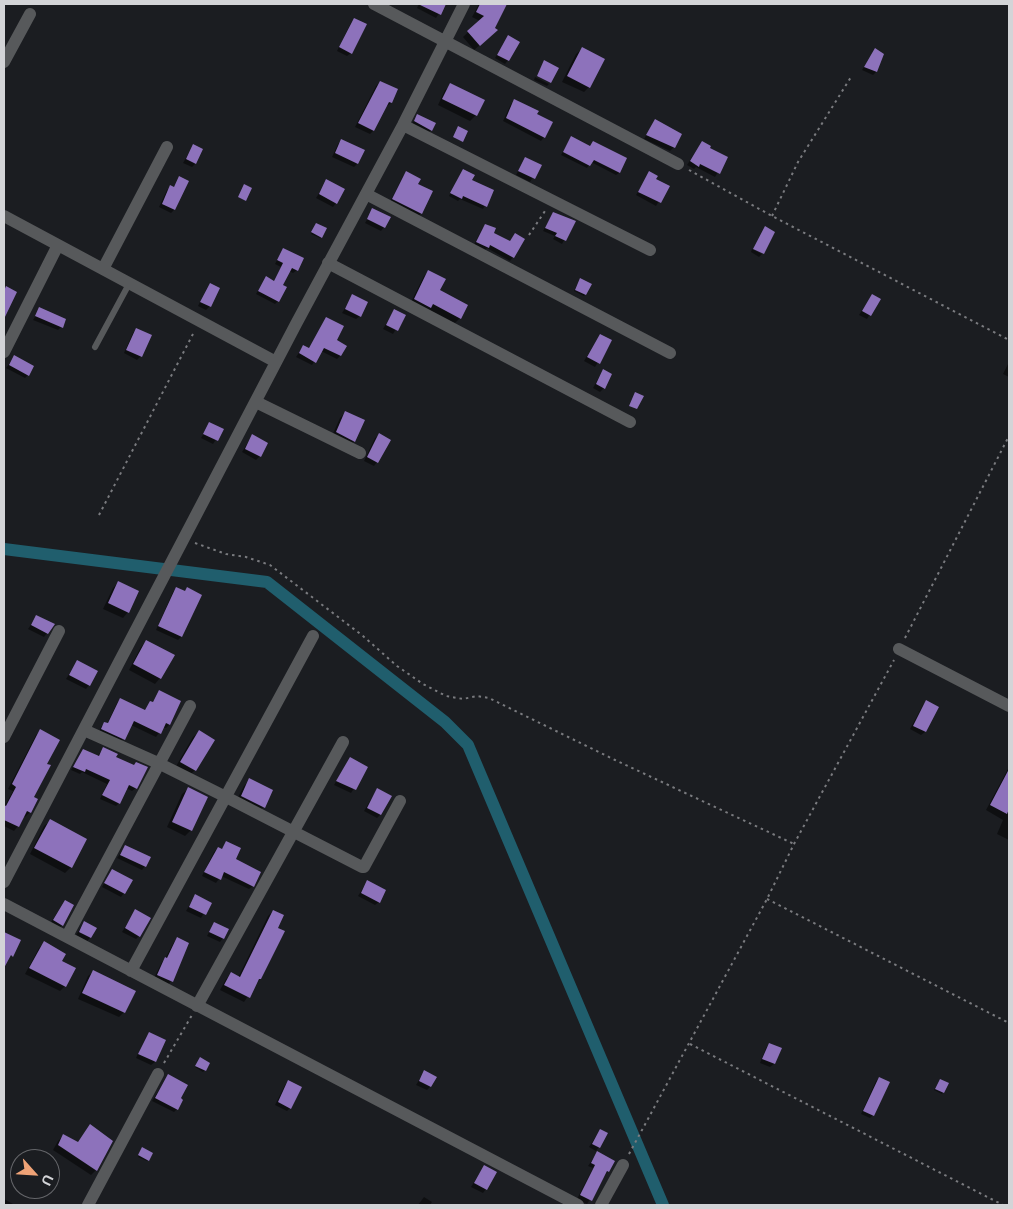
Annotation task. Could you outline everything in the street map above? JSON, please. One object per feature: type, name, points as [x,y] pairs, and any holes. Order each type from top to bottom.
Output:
[{"type":"street","points":[[375,4],[678,164]]},
{"type":"street","points":[[4,882],[328,263],[403,125],[464,4]]},
{"type":"street","points":[[4,62],[30,14]]},
{"type":"street","points":[[403,125],[650,250]]},
{"type":"street","points":[[103,269],[166,147]]},
{"type":"street","points":[[366,194],[670,353]]},
{"type":"street","points":[[4,216],[276,362]]},
{"type":"street","points":[[4,352],[58,245]]},
{"type":"street","points":[[328,263],[630,422]]},
{"type":"street","points":[[256,402],[360,453]]},
{"type":"street","points":[[4,737],[60,631]]},
{"type":"street","points":[[131,971],[313,636]]},
{"type":"street","points":[[900,649],[1009,706]]},
{"type":"street","points":[[66,936],[190,706]]},
{"type":"street","points":[[84,730],[158,763],[294,831],[346,860],[364,867],[400,801]]},
{"type":"street","points":[[197,1006],[343,742]]},
{"type":"street","points":[[4,904],[578,1205]]},
{"type":"street","points":[[88,1205],[158,1074]]},
{"type":"street","points":[[601,1205],[623,1165]]},
{"type":"lane","points":[[95,348],[130,284]]},
{"type":"path","points":[[772,216],[798,162],[851,77]]},
{"type":"path","points":[[678,164],[772,216],[1009,340]]},
{"type":"path","points":[[529,235],[551,200]]},
{"type":"path","points":[[99,515],[200,321]]},
{"type":"path","points":[[623,1165],[690,1044],[794,844],[900,649],[1009,436]]},
{"type":"path","points":[[184,539],[226,554],[246,557],[270,565],[363,636],[397,666],[423,684],[446,696],[489,698],[615,760],[794,844]]},
{"type":"path","points":[[767,899],[1009,1023]]},
{"type":"path","points":[[158,1074],[197,1006]]},
{"type":"path","points":[[690,1044],[1003,1205]]},
{"type":"building","points":[[418,4],[446,4],[441,15]]},
{"type":"building","points":[[480,4],[507,4],[495,28],[498,30],[480,46],[467,31],[484,16],[476,12]]},
{"type":"building","points":[[354,18],[367,24],[352,54],[339,47]]},
{"type":"building","points":[[508,35],[520,42],[509,61],[497,55]]},
{"type":"building","points":[[582,47],[605,59],[590,88],[567,76]]},
{"type":"building","points":[[875,48],[884,54],[877,72],[864,67]]},
{"type":"building","points":[[544,60],[559,68],[551,83],[537,76]]},
{"type":"building","points":[[380,81],[398,89],[392,103],[389,102],[374,131],[358,123]]},
{"type":"building","points":[[450,83],[485,100],[477,116],[442,99]]},
{"type":"building","points":[[514,99],[539,111],[537,114],[553,122],[545,138],[506,118]]},
{"type":"building","points":[[417,114],[436,123],[432,131],[414,121]]},
{"type":"building","points":[[655,119],[682,134],[675,148],[646,135]]},
{"type":"building","points":[[458,126],[468,131],[463,142],[453,137]]},
{"type":"building","points":[[571,136],[590,146],[593,141],[627,158],[620,173],[594,160],[590,166],[563,152]]},
{"type":"building","points":[[341,139],[365,150],[358,164],[335,153]]},
{"type":"building","points":[[702,141],[711,146],[710,148],[728,157],[720,174],[700,164],[699,167],[690,161]]},
{"type":"building","points":[[193,144],[203,149],[196,164],[186,159]]},
{"type":"building","points":[[525,157],[542,165],[535,179],[518,171]]},
{"type":"building","points":[[463,169],[475,175],[472,180],[494,190],[487,207],[463,196],[462,199],[450,193]]},
{"type":"building","points":[[406,171],[421,179],[418,184],[433,191],[422,214],[392,199]]},
{"type":"building","points":[[649,171],[658,176],[656,179],[670,186],[661,203],[638,192]]},
{"type":"building","points":[[179,176],[189,181],[175,210],[162,204],[170,185],[174,187]]},
{"type":"building","points":[[326,179],[345,189],[337,204],[319,194]]},
{"type":"building","points":[[244,184],[252,188],[246,201],[238,197]]},
{"type":"building","points":[[372,208],[391,217],[385,228],[367,219]]},
{"type":"building","points":[[553,212],[576,221],[566,241],[555,236],[557,233],[545,228]]},
{"type":"building","points":[[316,223],[327,228],[322,238],[311,232]]},
{"type":"building","points":[[485,224],[496,228],[494,233],[510,241],[515,233],[525,239],[514,258],[490,245],[489,248],[476,242]]},
{"type":"building","points":[[765,226],[775,232],[764,254],[753,249]]},
{"type":"building","points":[[283,248],[304,258],[298,271],[292,268],[283,285],[287,287],[279,302],[258,291],[266,276],[274,281],[283,263],[277,260]]},
{"type":"building","points":[[428,270],[446,279],[440,290],[468,305],[461,319],[433,304],[431,308],[414,299]]},
{"type":"building","points":[[580,278],[592,284],[586,295],[575,290]]},
{"type":"building","points":[[210,283],[220,288],[211,307],[200,302]]},
{"type":"building","points":[[6,286],[17,292],[4,319],[4,291]]},
{"type":"building","points":[[352,294],[368,302],[361,317],[345,309]]},
{"type":"building","points":[[872,294],[881,299],[871,316],[862,311]]},
{"type":"building","points":[[39,307],[66,319],[63,328],[35,316]]},
{"type":"building","points":[[394,309],[406,315],[398,331],[386,325]]},
{"type":"building","points":[[326,317],[344,326],[337,340],[347,346],[341,356],[324,348],[316,363],[299,353],[303,345],[309,348]]},
{"type":"building","points":[[136,328],[152,335],[142,357],[126,350]]},
{"type":"building","points":[[600,334],[612,340],[600,364],[587,357]]},
{"type":"building","points":[[14,355],[34,366],[29,376],[9,365]]},
{"type":"building","points":[[603,369],[612,374],[605,389],[596,384]]},
{"type":"building","points":[[635,392],[644,396],[637,409],[629,406]]},
{"type":"building","points":[[345,411],[365,420],[355,442],[336,432]]},
{"type":"building","points":[[209,422],[224,429],[218,441],[203,434]]},
{"type":"building","points":[[379,433],[391,440],[378,463],[367,457]]},
{"type":"building","points":[[252,434],[268,443],[261,457],[245,449]]},
{"type":"building","points":[[118,581],[139,591],[129,613],[108,603]]},
{"type":"building","points":[[176,587],[185,591],[187,587],[202,595],[182,637],[158,626]]},
{"type":"building","points":[[36,615],[55,624],[48,634],[31,625]]},
{"type":"building","points":[[146,640],[175,655],[161,679],[133,664]]},
{"type":"building","points":[[77,660],[98,671],[90,686],[69,675]]},
{"type":"building","points":[[159,690],[181,701],[170,725],[166,723],[161,734],[134,721],[125,740],[101,729],[104,722],[108,723],[120,698],[145,710],[150,701],[153,702]]},
{"type":"building","points":[[926,700],[939,707],[926,732],[913,726]]},
{"type":"building","points":[[40,729],[60,740],[47,764],[51,765],[34,797],[38,799],[31,813],[27,811],[19,827],[4,820],[4,805],[6,806],[16,787],[12,784]]},
{"type":"building","points":[[199,730],[215,740],[196,771],[180,762]]},
{"type":"building","points":[[103,747],[118,754],[116,757],[134,765],[136,762],[148,767],[137,789],[129,785],[120,804],[102,795],[110,780],[86,769],[85,772],[73,767],[83,749],[99,756]]},
{"type":"building","points":[[350,757],[368,767],[356,790],[336,781]]},
{"type":"building","points":[[1009,769],[1009,809],[1007,814],[990,805]]},
{"type":"building","points":[[249,778],[273,790],[265,808],[241,796]]},
{"type":"building","points":[[188,787],[208,797],[192,831],[172,822]]},
{"type":"building","points":[[377,788],[392,796],[381,815],[367,808]]},
{"type":"building","points":[[50,819],[87,839],[72,868],[34,848]]},
{"type":"building","points":[[226,841],[241,848],[236,859],[261,872],[254,887],[224,872],[221,880],[204,872],[218,847],[222,849]]},
{"type":"building","points":[[125,845],[151,857],[146,867],[120,855]]},
{"type":"building","points":[[112,869],[133,880],[125,894],[104,883]]},
{"type":"building","points":[[367,880],[386,890],[380,903],[361,893]]},
{"type":"building","points":[[195,894],[212,903],[206,915],[189,907]]},
{"type":"building","points":[[65,900],[74,905],[63,926],[53,920]]},
{"type":"building","points":[[135,909],[151,918],[140,937],[125,928]]},
{"type":"building","points":[[273,910],[284,915],[278,928],[285,931],[250,998],[224,985],[231,972],[240,977]]},
{"type":"building","points":[[84,921],[97,928],[91,938],[79,932]]},
{"type":"building","points":[[214,922],[229,929],[224,939],[209,932]]},
{"type":"building","points":[[4,932],[21,940],[13,957],[11,955],[4,968]]},
{"type":"building","points":[[177,937],[189,943],[173,982],[157,975]]},
{"type":"building","points":[[44,941],[66,954],[62,961],[76,968],[66,987],[29,968]]},
{"type":"building","points":[[93,970],[136,991],[125,1013],[82,993]]},
{"type":"building","points":[[149,1032],[166,1040],[156,1062],[138,1054]]},
{"type":"building","points":[[769,1043],[782,1048],[775,1064],[762,1059]]},
{"type":"building","points":[[200,1057],[210,1063],[206,1071],[195,1066]]},
{"type":"building","points":[[424,1070],[437,1077],[431,1087],[419,1081]]},
{"type":"building","points":[[168,1074],[188,1085],[181,1098],[183,1100],[178,1110],[155,1098]]},
{"type":"building","points":[[879,1077],[890,1082],[874,1116],[863,1111]]},
{"type":"building","points":[[940,1079],[949,1083],[944,1093],[935,1089]]},
{"type":"building","points":[[288,1080],[302,1087],[291,1109],[278,1102]]},
{"type":"building","points":[[90,1124],[113,1141],[97,1171],[58,1145],[63,1134],[78,1142]]},
{"type":"building","points":[[600,1129],[608,1133],[600,1148],[592,1144]]},
{"type":"building","points":[[142,1147],[153,1153],[149,1161],[138,1155]]},
{"type":"building","points":[[597,1151],[615,1161],[609,1172],[607,1171],[592,1201],[580,1195],[595,1165],[591,1163]]},
{"type":"building","points":[[484,1165],[497,1172],[487,1190],[474,1183]]},
{"type":"waterway","points":[[4,549],[267,582],[445,722],[468,745],[663,1205]]}]
